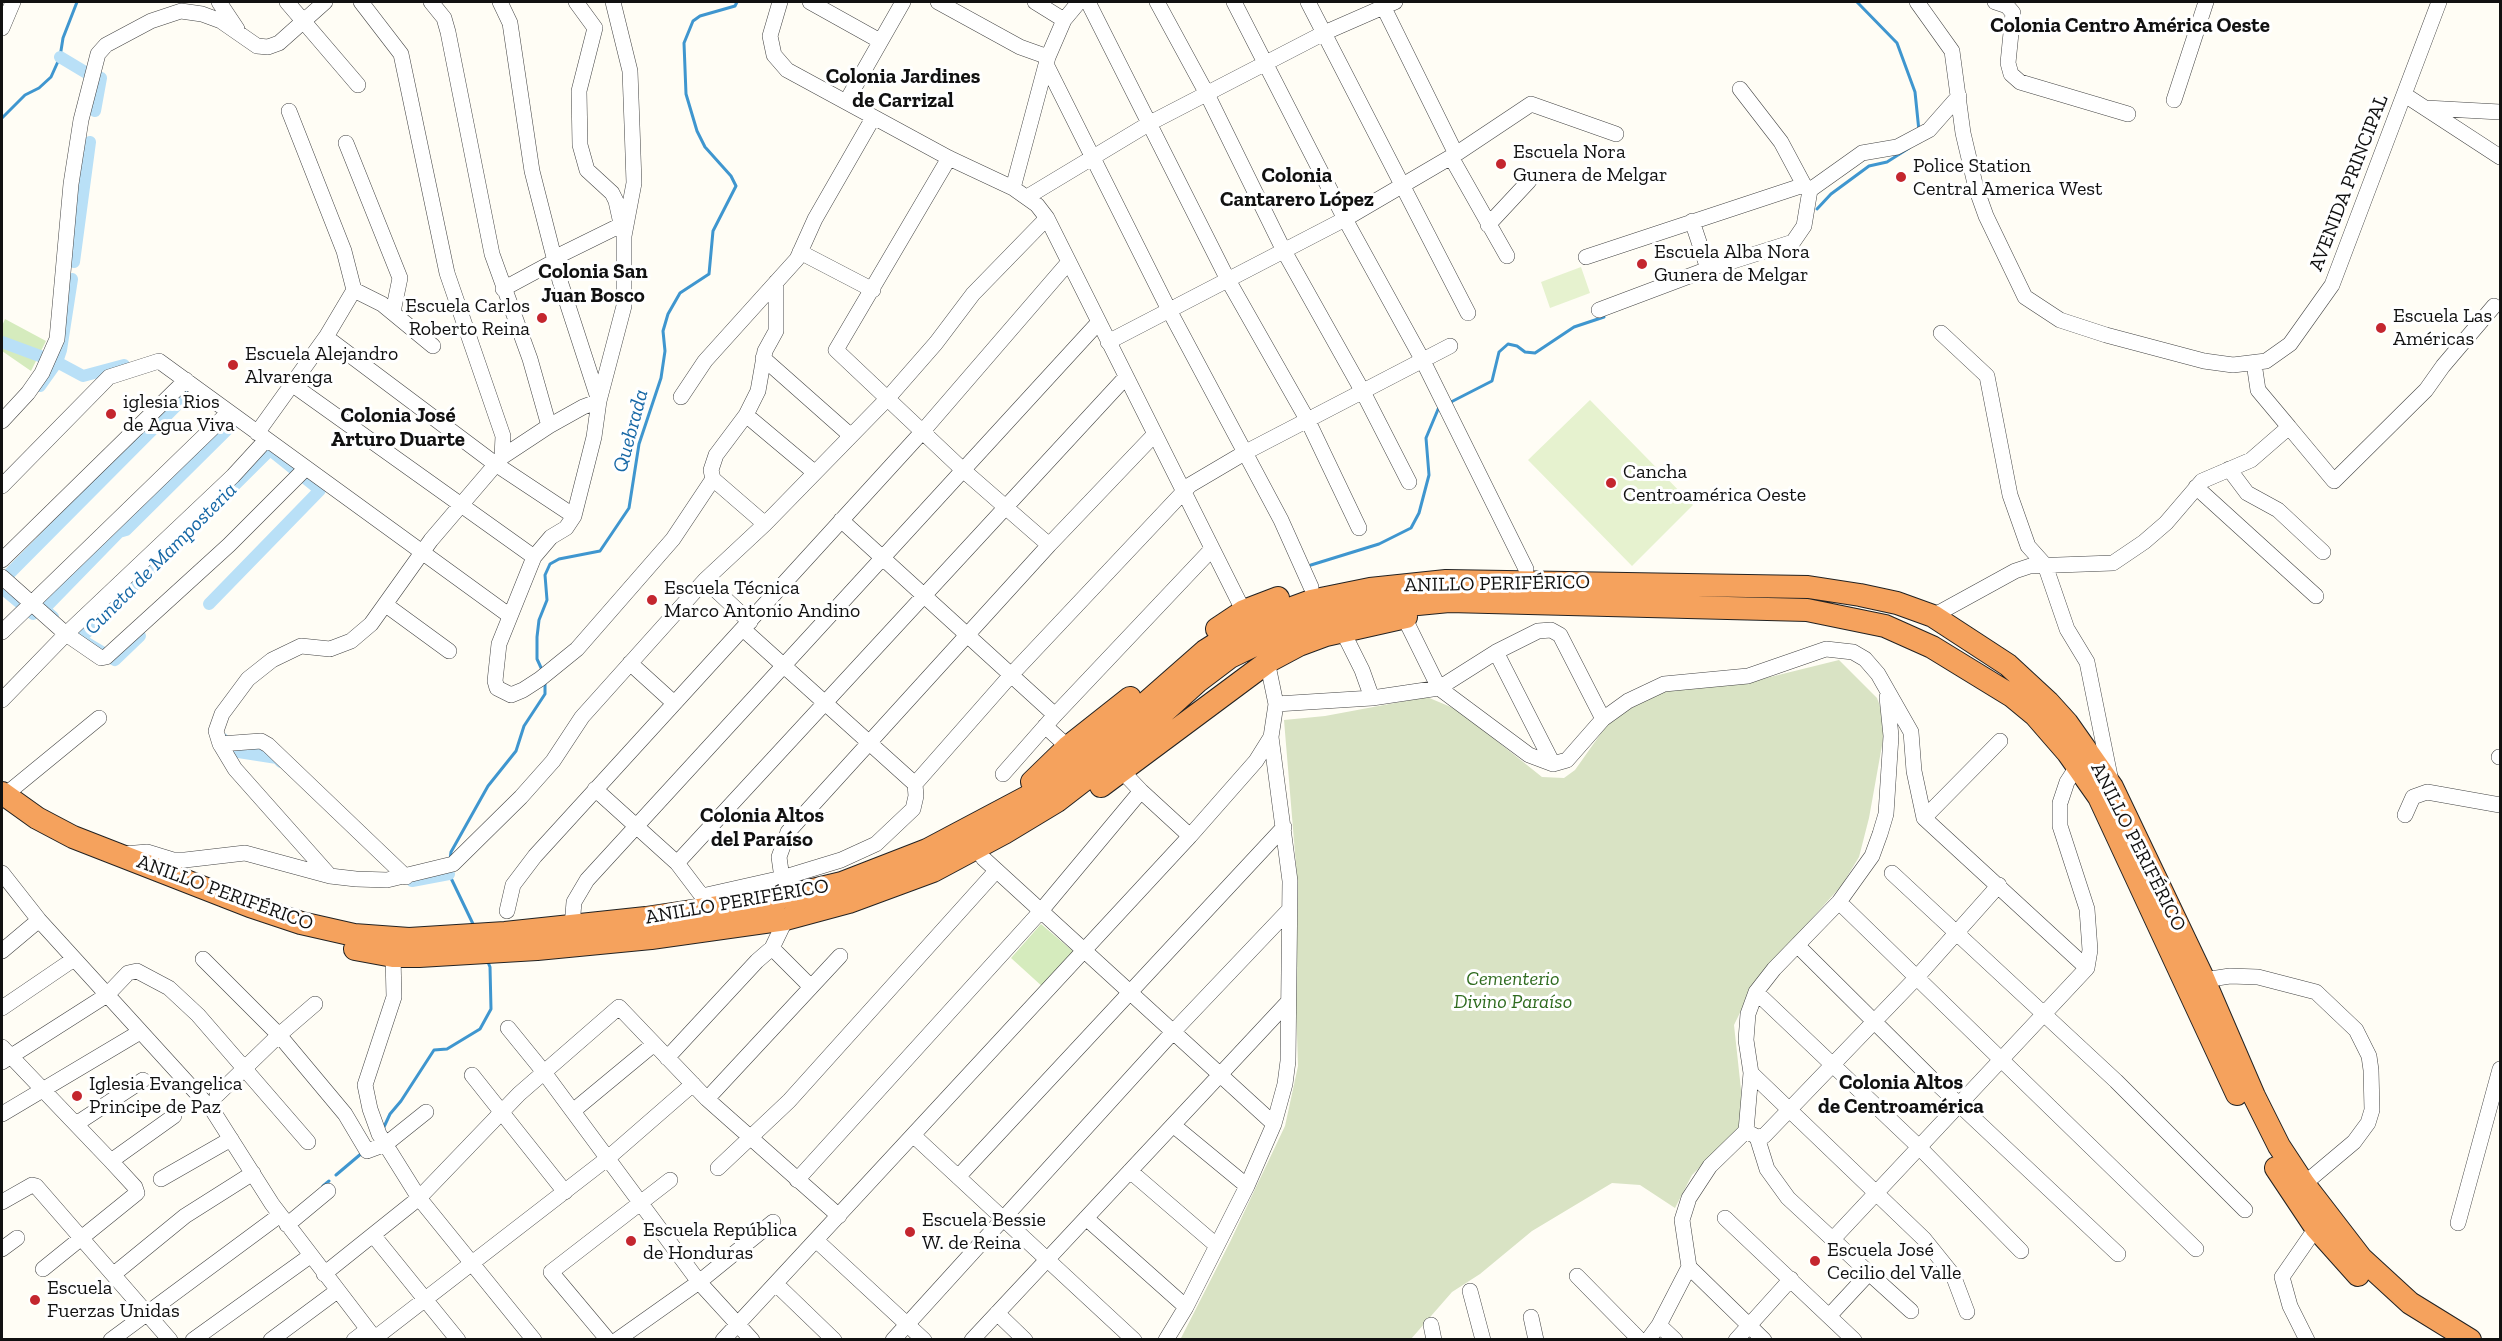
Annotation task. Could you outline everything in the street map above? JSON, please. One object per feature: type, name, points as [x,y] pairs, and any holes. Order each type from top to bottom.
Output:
[{"type":"highway","points":[[998,814],[1068,747],[1244,612],[1311,587],[1421,570],[1573,571],[1613,583]]},
{"type":"highway","name":"ANILLO PERIFÉRICO","points":[[2,798],[64,832],[250,906],[301,923],[354,935],[409,939],[572,926],[646,918],[779,898],[842,883],[913,856],[998,814],[1044,788],[1089,753],[1205,651],[1235,632],[1311,601],[1404,584],[1446,580],[1808,587],[1897,603],[1933,616],[2008,665],[2048,702],[2089,751],[2112,787],[2204,980],[2254,1096],[2279,1146],[2304,1184],[2361,1258],[2410,1303],[2470,1340]]},
{"type":"highway","name":"ANILLO PERIFÉRICO","points":[[2,798],[35,831],[68,847],[234,912],[341,947],[393,956],[560,947],[651,938],[786,919],[849,902],[933,871],[1004,833],[1057,801],[1114,757],[1205,676],[1230,657],[1292,627],[1366,609],[1407,603],[1449,601],[1807,610],[1885,626],[1932,647],[2012,696],[2035,715],[2078,765],[2099,797],[2267,1155],[2316,1228],[2350,1268],[2404,1317],[2442,1340]]},
{"type":"highway","points":[[933,871],[989,865],[1122,771],[1265,655],[1343,632],[1425,613],[1566,614],[1620,605]]},
{"type":"street","points":[[2,28],[13,2]]},
{"type":"street","points":[[219,2],[238,31]]},
{"type":"street","points":[[287,2],[358,85]]},
{"type":"street","points":[[2,421],[38,380],[49,363],[57,339],[71,184],[81,120],[98,54],[106,45],[151,21],[181,10],[202,14],[238,31],[257,46],[268,47],[279,43],[325,2]]},
{"type":"street","points":[[361,2],[401,54],[447,273],[503,436],[497,461]]},
{"type":"street","points":[[431,2],[444,18],[448,32],[492,254],[530,359],[549,426]]},
{"type":"street","points":[[500,2],[510,23],[532,171],[554,259],[599,401]]},
{"type":"street","points":[[576,2],[595,28],[579,91],[577,111],[583,159],[589,173],[612,193],[622,230],[624,306],[599,401],[594,436],[574,516],[566,528],[551,537],[534,556],[499,644],[495,681],[497,688],[511,695],[540,680],[577,649],[673,539],[713,479]]},
{"type":"street","points":[[614,2],[630,70],[634,183],[622,230]]},
{"type":"street","points":[[780,2],[770,36],[774,55],[787,70],[949,158],[1013,188],[1027,197],[1047,218],[1244,612]]},
{"type":"street","points":[[810,2],[880,41]]},
{"type":"street","points":[[846,102],[903,2]]},
{"type":"street","points":[[938,2],[1047,61],[1169,310],[1281,520],[1311,587]]},
{"type":"street","points":[[1035,2],[1064,20]]},
{"type":"street","points":[[1013,188],[1047,61],[1064,20],[1079,2]]},
{"type":"street","points":[[1088,2],[1228,280],[1308,421],[1359,528]]},
{"type":"street","points":[[1157,2],[1207,94],[1284,251],[1363,392],[1408,482]]},
{"type":"street","points":[[1234,2],[1345,219],[1422,359],[1526,569]]},
{"type":"street","points":[[1308,2],[1468,313]]},
{"type":"street","name":"AVENIDA PRINCIPAL","points":[[1917,2],[1952,51],[1963,133],[1976,188],[1986,216],[2025,297],[2060,320],[2106,335],[2204,361],[2233,364],[2266,361],[2290,344],[2332,285],[2439,2]]},
{"type":"street","points":[[1995,2],[2015,7],[2008,63],[2011,74],[2020,82],[2128,114]]},
{"type":"street","points":[[2174,100],[2206,2]]},
{"type":"street","points":[[1027,197],[1150,123],[1386,3],[1454,155],[1488,225],[1507,256]]},
{"type":"street","points":[[1599,310],[1708,269],[1793,242],[1804,226],[1807,187],[1781,142],[1740,89]]},
{"type":"street","points":[[2405,95],[2500,157]]},
{"type":"street","points":[[1586,257],[1692,221],[1807,187],[1862,153],[1896,147],[1929,130],[1959,96]]},
{"type":"street","points":[[1108,342],[1345,219],[1454,155],[1531,105],[1616,135]]},
{"type":"street","points":[[2424,108],[2500,112]]},
{"type":"street","points":[[2,700],[62,637],[233,476],[261,441],[293,384],[326,337],[354,290],[344,251],[290,111]]},
{"type":"street","points":[[681,397],[705,361],[800,252],[815,219],[873,118]]},
{"type":"street","points":[[346,143],[400,278],[397,303],[393,312]]},
{"type":"street","points":[[949,158],[836,350],[963,470],[1049,545]]},
{"type":"street","points":[[1488,225],[1529,181]]},
{"type":"street","points":[[119,854],[147,852],[173,860],[184,860],[245,853],[330,876],[387,880],[443,868],[461,858],[553,761],[582,717],[705,580],[765,524],[887,399],[936,344],[973,294],[1047,218]]},
{"type":"street","points":[[1692,221],[1708,269]]},
{"type":"street","points":[[503,289],[554,259],[622,230]]},
{"type":"street","points":[[800,252],[873,290]]},
{"type":"street","points":[[507,911],[513,885],[535,856],[923,431],[1068,263]]},
{"type":"street","points":[[765,524],[713,479],[711,471],[716,455],[746,415],[758,391],[763,358],[776,331],[776,282]]},
{"type":"street","points":[[354,290],[393,312],[433,346]]},
{"type":"street","points":[[2253,363],[2258,390],[2334,482],[2426,390],[2443,366],[2494,306]]},
{"type":"street","points":[[572,926],[578,893],[1098,323]]},
{"type":"street","points":[[1941,333],[1987,376],[2010,495],[2028,546],[2045,565],[2067,629],[2087,662],[2112,787]]},
{"type":"street","points":[[326,337],[574,516]]},
{"type":"street","points":[[915,784],[1011,675],[1198,478],[1450,346]]},
{"type":"street","points":[[763,358],[850,435]]},
{"type":"street","points":[[2,486],[109,377],[159,361],[186,380],[225,416],[301,473],[422,553],[510,616]]},
{"type":"street","points":[[678,863],[1125,378]]},
{"type":"street","points":[[2,560],[186,380]]},
{"type":"street","points":[[293,384],[456,503],[534,556]]},
{"type":"street","points":[[330,876],[235,769],[225,743],[216,731],[222,714],[248,679],[272,660],[308,647],[330,649],[351,641],[371,624],[386,605],[456,503],[497,461],[549,426],[584,406],[599,401]]},
{"type":"street","points":[[746,415],[814,472]]},
{"type":"street","points":[[2,632],[225,416]]},
{"type":"street","points":[[1933,616],[2015,571],[2045,565],[2112,563],[2144,542],[2166,523],[2196,487],[2251,460],[2289,427]]},
{"type":"street","points":[[782,878],[779,856],[788,832],[1049,545],[1154,435]]},
{"type":"street","points":[[2229,469],[2247,493],[2278,510],[2323,552]]},
{"type":"street","points":[[2,577],[26,607],[62,637],[101,658],[108,655],[229,545],[301,473]]},
{"type":"street","points":[[2196,487],[2316,596]]},
{"type":"street","points":[[841,520],[1011,675],[1050,720],[1068,747]]},
{"type":"street","points":[[1003,774],[1050,720],[1212,549]]},
{"type":"street","points":[[596,789],[678,863],[702,896],[782,878],[841,860],[884,840],[913,809],[916,796],[915,784],[785,665],[705,580]]},
{"type":"street","points":[[386,605],[449,651]]},
{"type":"street","points":[[1404,617],[1439,688],[1529,755],[1553,764],[1567,760],[1603,719],[1628,701],[1664,684],[1748,676],[1826,649],[1853,652],[1865,659],[1878,674],[1911,732],[1914,771],[1924,818],[2087,968]]},
{"type":"street","points":[[1276,704],[1372,698],[1439,688],[1496,652],[1538,631],[1551,630],[1560,635],[1603,719]]},
{"type":"street","points":[[1343,632],[1362,670],[1372,698]]},
{"type":"street","points":[[1496,652],[1553,764]]},
{"type":"street","points":[[1166,1340],[1186,1307],[1274,1124],[1288,1061],[1290,881],[1271,737],[1276,704],[1265,655]]},
{"type":"street","points":[[630,663],[674,703]]},
{"type":"street","points":[[1886,689],[1891,735],[1886,814],[1872,855],[1839,902],[1774,969],[1756,992],[1748,1014],[1746,1040],[1750,1073],[1751,1134],[1767,1169],[1788,1198],[1911,1311]]},
{"type":"street","points":[[2,798],[99,718]]},
{"type":"street","points":[[723,1340],[1190,836],[1256,761],[1271,737]]},
{"type":"street","points":[[225,743],[261,741],[268,745],[406,877]]},
{"type":"street","points":[[1924,818],[2000,741]]},
{"type":"street","points":[[1833,1239],[2087,968],[2090,950],[2087,909],[2060,826],[2060,803],[2067,782],[2078,765]]},
{"type":"street","points":[[1122,771],[1190,836]]},
{"type":"street","points":[[797,1180],[1040,912],[1141,790]]},
{"type":"street","points":[[2405,815],[2413,797],[2427,792],[2500,805]]},
{"type":"street","points":[[958,1177],[1284,828]]},
{"type":"street","points":[[884,840],[890,849],[913,856]]},
{"type":"street","points":[[718,1168],[748,1137],[789,1101],[989,865],[1274,1124]]},
{"type":"street","points":[[2,873],[39,920],[213,1111],[283,1220],[373,1336]]},
{"type":"street","points":[[1892,873],[2123,1089],[2245,1210]]},
{"type":"street","points":[[1648,1340],[1659,1325],[1689,1267],[1682,1220],[1689,1198],[1710,1166],[1751,1134],[1764,1136],[1872,1021],[1918,976],[1999,885]]},
{"type":"street","points":[[1839,902],[1918,976],[2196,1249]]},
{"type":"street","points":[[893,1340],[1172,1033],[1289,910]]},
{"type":"street","points":[[667,1058],[757,961],[772,948],[786,919]]},
{"type":"street","points":[[2,951],[39,920]]},
{"type":"street","points":[[1798,946],[1872,1021],[2118,1254]]},
{"type":"street","points":[[772,948],[811,987]]},
{"type":"street","points":[[393,956],[394,997],[365,1085],[379,1134],[419,1198],[534,1340]]},
{"type":"street","points":[[707,1099],[840,956]]},
{"type":"street","points":[[2,1008],[74,959]]},
{"type":"street","points":[[203,959],[279,1035],[345,1114],[368,1151],[386,1144],[426,1112]]},
{"type":"street","points":[[43,1269],[137,1193],[135,1187],[44,1089],[5,1055],[107,995],[128,973],[137,971],[150,976],[182,999],[308,1142]]},
{"type":"street","points":[[2204,980],[2230,976],[2258,977],[2316,992],[2356,1030],[2371,1070],[2372,1110],[2368,1124],[2354,1142],[2304,1184]]},
{"type":"street","points":[[1756,992],[1919,1147],[2021,1251]]},
{"type":"street","points":[[972,1340],[1288,1002]]},
{"type":"street","points":[[218,1095],[279,1035],[315,1004]]},
{"type":"street","points":[[324,1274],[419,1198],[543,1071],[619,1007],[707,1099],[839,1216]]},
{"type":"street","points":[[508,1028],[543,1071],[699,1282],[752,1340]]},
{"type":"street","points":[[2,1114],[140,1032]]},
{"type":"street","points":[[573,1111],[654,1044]]},
{"type":"street","points":[[2458,1223],[2500,1069]]},
{"type":"street","points":[[1750,1073],[1924,1239],[1953,1275],[1967,1312]]},
{"type":"street","points":[[472,1075],[565,1191]]},
{"type":"street","points":[[76,1124],[143,1080]]},
{"type":"street","points":[[354,1340],[373,1336],[428,1300],[608,1158],[693,1084]]},
{"type":"street","points":[[111,1161],[174,1116]]},
{"type":"street","points":[[1173,1125],[1246,1186]]},
{"type":"street","points":[[914,1136],[1134,1340]]},
{"type":"street","points":[[161,1179],[231,1139]]},
{"type":"street","points":[[1130,1171],[1216,1245]]},
{"type":"street","points":[[114,1274],[185,1216],[253,1173]]},
{"type":"street","points":[[608,1340],[551,1272],[670,1180]]},
{"type":"street","points":[[2,1202],[32,1185],[36,1186],[170,1340]]},
{"type":"street","points":[[111,1340],[148,1312],[328,1191]]},
{"type":"street","points":[[1086,1218],[1186,1307]]},
{"type":"street","points":[[1725,1218],[1854,1340]]},
{"type":"street","points":[[617,1340],[699,1282],[773,1222]]},
{"type":"street","points":[[2307,1340],[2290,1306],[2282,1277],[2316,1228]]},
{"type":"street","points":[[373,1235],[459,1340]]},
{"type":"street","points":[[2,1249],[17,1238]]},
{"type":"street","points":[[817,1241],[924,1340]]},
{"type":"street","points":[[193,1340],[310,1256]]},
{"type":"street","points":[[1689,1267],[1764,1340]]},
{"type":"street","points":[[1830,1315],[1869,1273]]},
{"type":"street","points":[[1577,1276],[1640,1340]]},
{"type":"street","points":[[1736,1340],[1791,1279]]},
{"type":"street","points":[[776,1284],[834,1340]]},
{"type":"street","points":[[271,1340],[338,1291]]},
{"type":"street","points":[[1470,1291],[1483,1340]]},
{"type":"street","points":[[997,1312],[1025,1340]]},
{"type":"street","points":[[1531,1317],[1536,1340]]},
{"type":"street","points":[[1659,1325],[1675,1340]]},
{"type":"green space","points":[[1581,267],[1590,293],[1550,308],[1541,282]]},
{"type":"green space","points":[[5,319],[46,341],[31,371],[2,351],[2,326]]},
{"type":"green space","name":"Cancha Centroamérica Oeste","points":[[1590,400],[1693,505],[1632,566],[1528,460]]},
{"type":"green space","name":"Cementerio Divino Paraíso","points":[[1839,660],[1877,698],[1886,723],[1869,818],[1859,857],[1842,885],[1755,982],[1734,1025],[1743,1108],[1740,1128],[1692,1175],[1675,1208],[1640,1185],[1612,1183],[1532,1231],[1480,1274],[1452,1292],[1411,1339],[1180,1340],[1285,1126],[1298,1066],[1296,1002],[1298,889],[1284,720],[1325,716],[1427,697],[1458,710],[1542,777],[1564,778],[1575,770],[1609,722],[1642,701],[1668,690],[1746,683]]},
{"type":"green space","points":[[1041,924],[1075,953],[1044,988],[1011,958]]},
{"type":"waterway","points":[[2,118],[25,95],[39,88],[51,77],[60,57],[63,38],[77,2]]},
{"type":"waterway","name":"Quebrada","points":[[543,672],[537,659],[537,637],[539,620],[547,600],[545,575],[550,564],[559,559],[600,551],[629,508],[639,444],[661,378],[665,351],[663,331],[668,314],[680,293],[709,274],[713,231],[736,186],[731,176],[705,147],[697,131],[686,94],[684,43],[693,21],[700,16],[735,6],[737,2]]},
{"type":"waterway","points":[[1857,2],[1897,43],[1915,92],[1919,131]]},
{"type":"waterway","points":[[60,57],[85,72]]},
{"type":"waterway","points":[[95,111],[101,78]]},
{"type":"waterway","points":[[74,262],[90,142]]},
{"type":"waterway","points":[[1817,209],[1831,194],[1869,166],[1887,162],[1909,148]]},
{"type":"waterway","points":[[40,386],[57,362],[61,350],[72,279]]},
{"type":"waterway","points":[[1449,403],[1492,381],[1499,352],[1508,344],[1517,346],[1525,352],[1535,353],[1574,327],[1604,317]]},
{"type":"waterway","points":[[2,342],[48,359]]},
{"type":"waterway","points":[[55,361],[83,376],[124,365]]},
{"type":"waterway","name":"Cuneta de Mamposteria","points":[[8,575],[192,390],[201,397]]},
{"type":"waterway","points":[[1311,565],[1379,544],[1411,528],[1419,513],[1429,475],[1426,438],[1439,407]]},
{"type":"waterway","name":"Cuneta de Mamposteria","points":[[53,617],[44,609],[119,532],[126,530],[235,422]]},
{"type":"waterway","name":"Cuneta de Mamposteria","points":[[140,636],[115,660],[80,639],[270,450]]},
{"type":"waterway","points":[[209,604],[320,490],[274,453]]},
{"type":"waterway","name":"Cuneta de Mamposteria","points":[[2,588],[33,614]]},
{"type":"waterway","name":"Quebrada","points":[[450,860],[451,852],[488,786],[516,751],[524,726],[545,694],[545,681]]},
{"type":"waterway","points":[[223,739],[232,751],[277,758],[281,762]]},
{"type":"waterway","name":"Quebrada","points":[[449,870],[474,926]]},
{"type":"waterway","name":"Cuneta de Mamposteria","points":[[412,881],[449,874]]},
{"type":"waterway","name":"Quebrada","points":[[383,1129],[390,1114],[434,1050],[447,1049],[480,1029],[491,1009],[490,967],[487,960]]},
{"type":"waterway","name":"Quebrada","points":[[336,1175],[362,1153]]},
{"type":"waterway","name":"Quebrada","points":[[323,1186],[329,1181]]},
{"type":"place","name":"Escuela Nora Gunera de Melgar","points":[[1501,164]]},
{"type":"place","name":"Police Station Central America West","points":[[1901,177]]},
{"type":"place","name":"Escuela Alba Nora Gunera de Melgar","points":[[1642,264]]},
{"type":"place","name":"Escuela Carlos Roberto Reina","points":[[542,318]]},
{"type":"place","name":"Escuela Las Américas","points":[[2381,328]]},
{"type":"place","name":"Escuela Alejandro Alvarenga","points":[[233,365]]},
{"type":"place","name":"iglesia Rios de Agua Viva","points":[[111,414]]},
{"type":"place","name":"Cancha Centroamérica Oeste","points":[[1611,483]]},
{"type":"place","name":"Escuela Técnica Marco Antonio Andino","points":[[652,600]]},
{"type":"place","name":"Iglesia Evangelica Principe de Paz","points":[[77,1096]]},
{"type":"place","name":"Escuela Bessie W. de Reina","points":[[910,1232]]},
{"type":"place","name":"Escuela República de Honduras","points":[[631,1241]]},
{"type":"place","name":"Escuela José Cecilio del Valle","points":[[1815,1261]]},
{"type":"place","name":"Escuela Fuerzas Unidas","points":[[35,1300]]},
{"type":"district","name":"Colonia Centro América Oeste","points":[[2130,26]]},
{"type":"district","name":"Colonia Jardines de Carrizal","points":[[903,89]]},
{"type":"district","name":"Colonia Cantarero López","points":[[1297,188]]},
{"type":"district","name":"Colonia San Juan Bosco","points":[[593,284]]},
{"type":"district","name":"Colonia José Arturo Duarte","points":[[398,428]]},
{"type":"district","name":"Colonia Altos del Paraíso","points":[[762,828]]},
{"type":"district","name":"Colonia Altos de Centroamérica","points":[[1901,1095]]}]
